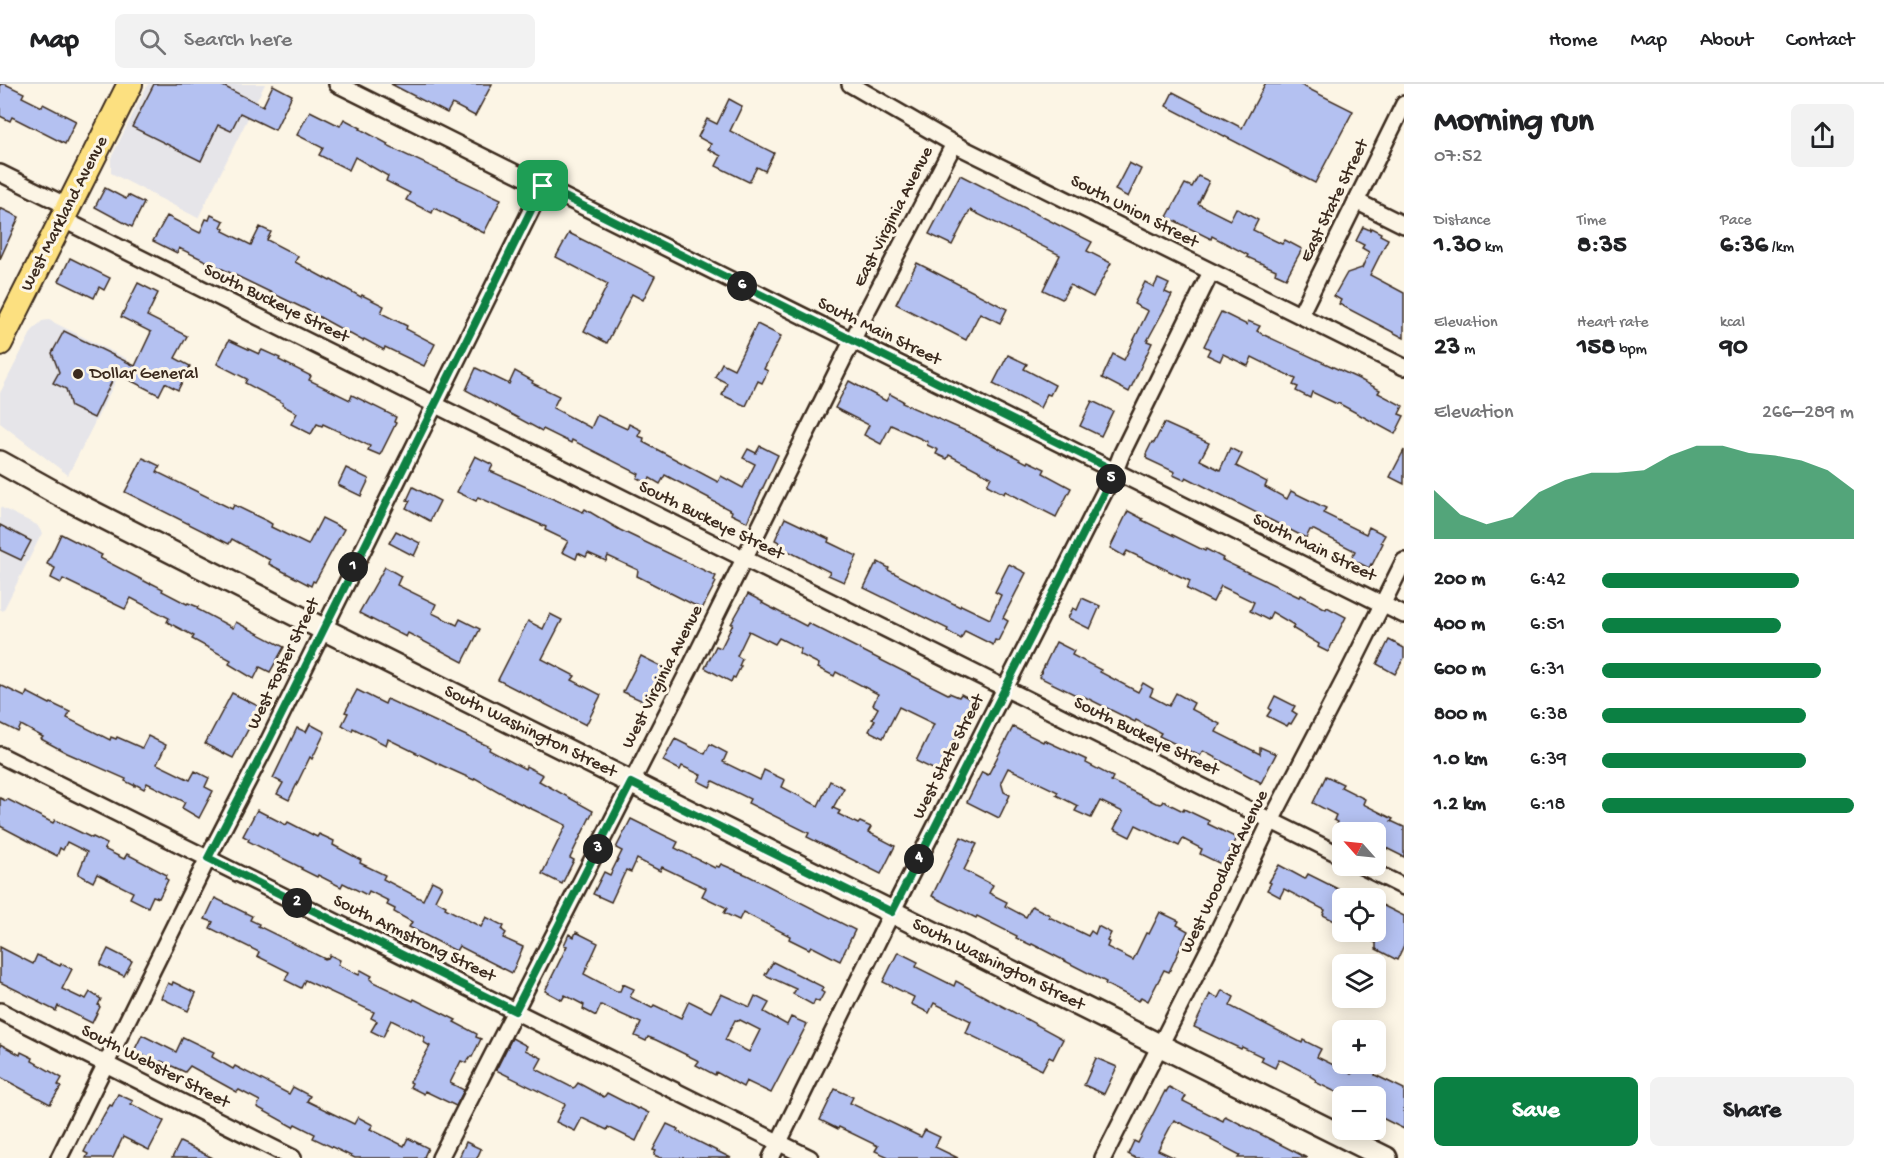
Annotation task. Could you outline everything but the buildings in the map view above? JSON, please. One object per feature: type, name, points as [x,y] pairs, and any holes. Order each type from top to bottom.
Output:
[{"type":"main road","name":"West Markland Avenue","points":[[0,343],[130,84]]},
{"type":"main road","name":"South Washington Street","points":[[0,462],[64,498],[323,630],[1386,1158]]},
{"type":"street","name":"South Main Street","points":[[337,84],[1404,615]]},
{"type":"street","name":"South Union Street","points":[[849,84],[954,144],[1404,368]]},
{"type":"street","name":"East State Street","points":[[1300,315],[1404,104]]},
{"type":"street","name":"East Virginia Avenue","points":[[853,341],[954,144]]},
{"type":"street","name":"South Buckeye Street","points":[[0,172],[66,213],[434,404],[1332,851]]},
{"type":"street","name":"West Foster Street","points":[[59,1158],[543,186]]},
{"type":"street","points":[[1356,201],[1404,225]]},
{"type":"street","points":[[1115,471],[1211,272]]},
{"type":"street","name":"West Virginia Avenue","points":[[440,1158],[745,559],[853,341]]},
{"type":"street","name":"West State Street","points":[[771,1158],[892,912],[1115,471]]},
{"type":"street","name":"West Woodland Avenue","points":[[1103,1158],[1218,931],[1271,820],[1404,561]]},
{"type":"street","name":"South Armstrong Street","points":[[0,755],[810,1158]]},
{"type":"street","points":[[1382,876],[1404,887]]},
{"type":"street","name":"South Webster Street","points":[[0,1011],[293,1158]]},
{"type":"shaded area","points":[[148,84],[265,84],[198,218],[111,173],[111,158]]},
{"type":"shaded area","points":[[49,320],[127,359],[68,475],[0,423],[0,393],[32,331],[42,321]]},
{"type":"shaded area","points":[[0,507],[37,525],[42,533],[3,611],[0,609]]},
{"type":"place","name":"Dollar General","points":[[78,374]]},
{"type":"route","points":[[543,186],[1115,471],[892,912],[631,783],[515,1011],[208,858],[267,744],[543,186]]}]
